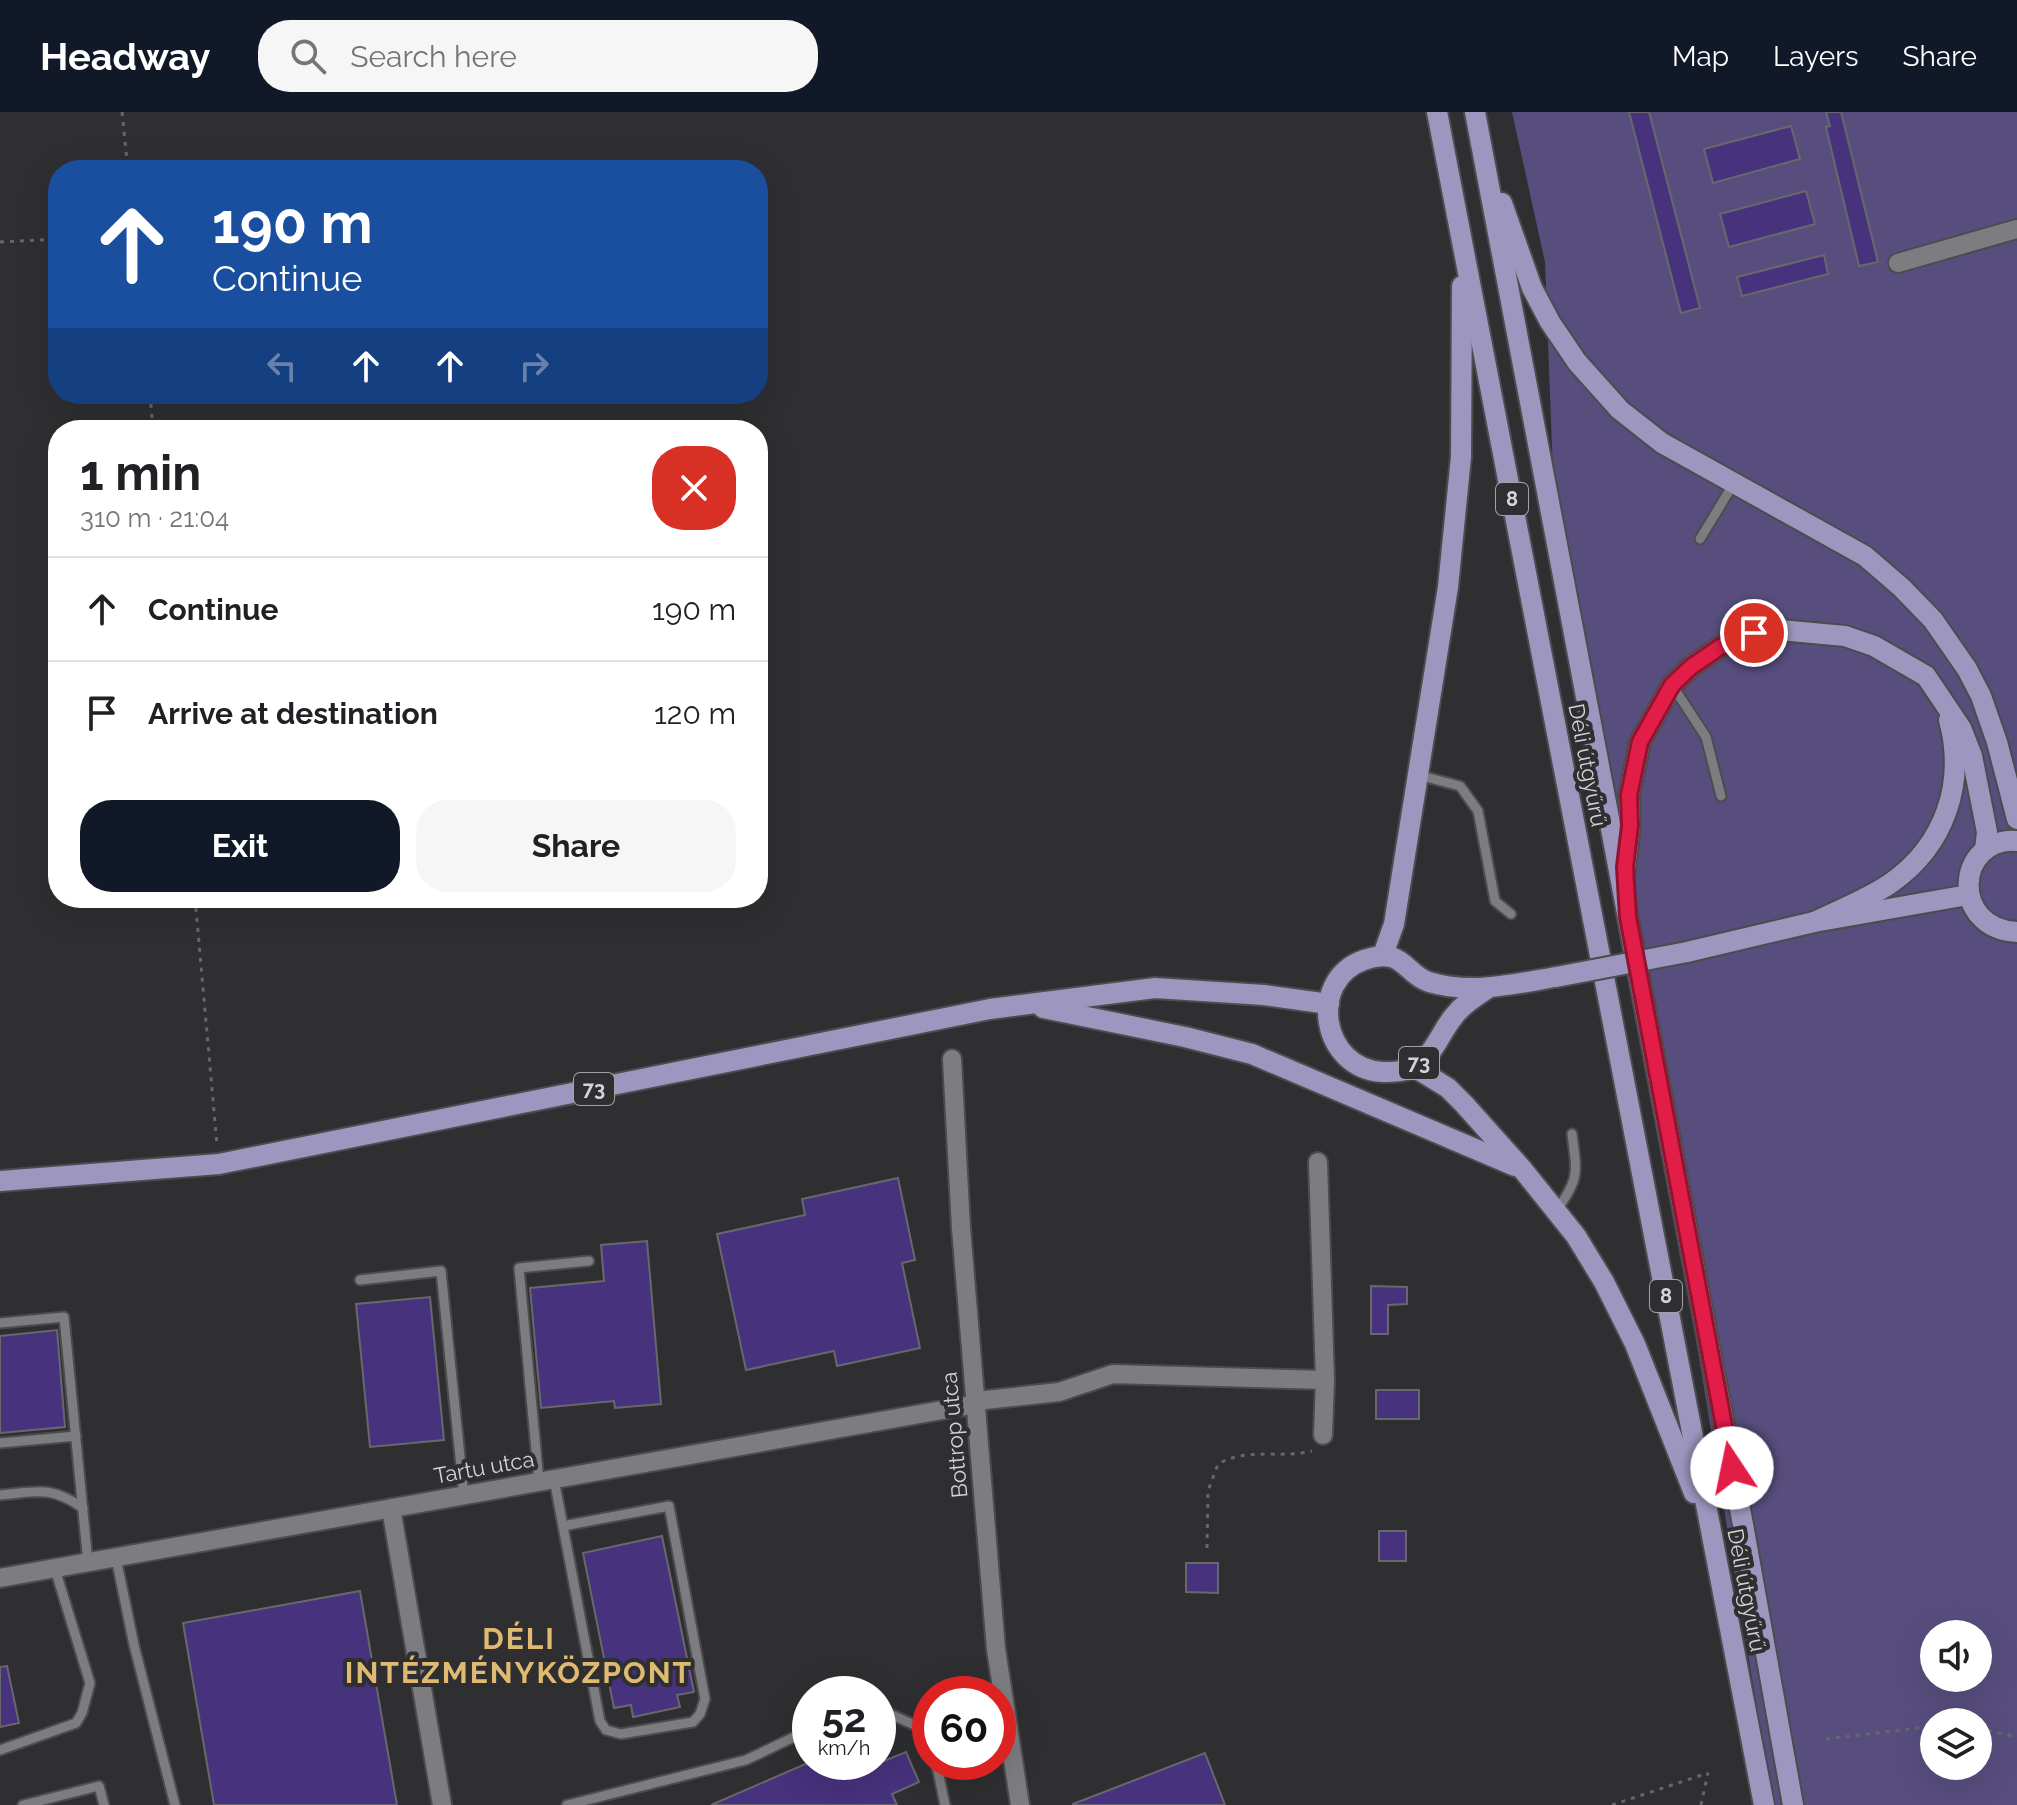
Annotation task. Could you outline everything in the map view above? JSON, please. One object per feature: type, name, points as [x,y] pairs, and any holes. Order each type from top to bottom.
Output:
[{"type":"main road","name":"Déli útgyűrű","points":[[1437,112],[1764,1805]]},
{"type":"main road","name":"Déli útgyűrű","points":[[1475,112],[1741,1515],[1793,1805]]},
{"type":"main road","points":[[1484,158],[1532,288],[1550,322],[1577,362],[1620,410],[1662,443],[1865,556],[1933,620],[1967,669],[1981,696],[1997,742],[2017,819]]},
{"type":"main road","points":[[1329,1004],[1341,976],[1353,965],[1383,955],[1394,924],[1448,587],[1461,457],[1462,240]]},
{"type":"main road","points":[[1628,917],[1625,867],[1630,826],[1629,795],[1640,742],[1672,685],[1720,647],[1754,633],[1792,630],[1845,636],[1874,646],[1926,676],[1961,728],[1972,756],[1986,821],[1985,850]]},
{"type":"main road","points":[[1814,922],[1891,883],[1921,857],[1939,831],[1950,806],[1955,779],[1952,732],[1943,697]]},
{"type":"main road","points":[[2017,841],[1997,843],[1985,850],[1970,870],[1968,895],[1973,907],[1991,927],[2017,932]]},
{"type":"main road","name":"73","points":[[1383,955],[1397,959],[1426,981],[1465,989],[1487,989],[1687,952],[1814,922],[1968,895]]},
{"type":"main road","name":"73","points":[[0,1181],[219,1164],[990,1009],[1155,988],[1264,995],[1329,1004],[1327,1024],[1342,1053],[1355,1064],[1371,1071],[1402,1071],[1414,1067],[1433,1051],[1454,1016],[1487,989]]},
{"type":"main road","points":[[1032,1005],[1252,1054],[1523,1170]]},
{"type":"main road","points":[[1414,1067],[1448,1088],[1523,1170],[1576,1236],[1604,1282],[1635,1344],[1713,1540]]},
{"type":"street","points":[[1898,263],[2017,229]]},
{"type":"street","name":"Bottrop utca","points":[[952,1059],[961,1228],[996,1649],[1020,1805]]},
{"type":"street","points":[[1318,1162],[1325,1380],[1323,1435]]},
{"type":"street","name":"Tartu utca","points":[[0,1578],[976,1402],[1059,1392],[1113,1374],[1325,1380]]},
{"type":"street","points":[[391,1508],[442,1805]]},
{"type":"lane","points":[[1700,539],[1734,483]]},
{"type":"lane","points":[[1672,685],[1706,737],[1721,796]]},
{"type":"lane","points":[[1418,775],[1460,786],[1478,811],[1495,901],[1511,914]]},
{"type":"lane","points":[[1556,1211],[1573,1188],[1577,1171],[1572,1134]]},
{"type":"lane","points":[[563,1526],[669,1506],[705,1699],[700,1714],[693,1722],[621,1734],[606,1730],[600,1721],[563,1526],[547,1481],[519,1268],[589,1261]]},
{"type":"lane","points":[[360,1280],[441,1271],[464,1496]]},
{"type":"lane","points":[[0,1323],[64,1317],[88,1563]]},
{"type":"lane","points":[[0,1443],[76,1436]]},
{"type":"lane","points":[[0,1495],[48,1491],[59,1493],[83,1508]]},
{"type":"lane","points":[[116,1558],[134,1645],[175,1805]]},
{"type":"lane","points":[[0,1750],[76,1723],[87,1698],[90,1683],[55,1569]]},
{"type":"lane","points":[[567,1805],[746,1760],[792,1738]]},
{"type":"lane","points":[[940,1780],[945,1805]]},
{"type":"lane","points":[[23,1805],[99,1786],[104,1805]]},
{"type":"path","points":[[122,112],[127,160]]},
{"type":"path","points":[[0,242],[48,240]]},
{"type":"path","points":[[196,908],[219,1164]]},
{"type":"path","points":[[1207,1548],[1208,1491],[1218,1464],[1244,1455],[1310,1453],[1317,1448],[1323,1435]]},
{"type":"path","points":[[1826,1739],[1920,1725]]},
{"type":"path","points":[[1992,1732],[2017,1737]]},
{"type":"path","points":[[1612,1805],[1708,1773],[1701,1805]]},
{"type":"shaded area","points":[[1512,112],[2017,112],[2017,1805],[1773,1805],[1553,474],[1545,262]]},
{"type":"building","points":[[1629,112],[1649,112],[1700,308],[1681,313]]},
{"type":"building","points":[[1826,112],[1841,112],[1878,262],[1859,266],[1826,127],[1830,126]]},
{"type":"building","points":[[1791,126],[1800,159],[1713,183],[1704,149]]},
{"type":"building","points":[[1806,191],[1815,224],[1729,247],[1720,214]]},
{"type":"building","points":[[1824,255],[1828,274],[1742,296],[1737,277]]},
{"type":"building","points":[[898,1178],[915,1260],[902,1263],[920,1348],[837,1366],[834,1351],[746,1370],[717,1234],[805,1215],[802,1199]]},
{"type":"building","points":[[647,1241],[661,1404],[615,1408],[614,1401],[541,1408],[530,1288],[604,1281],[601,1245]]},
{"type":"building","points":[[1371,1286],[1407,1287],[1407,1304],[1388,1305],[1388,1334],[1371,1334]]},
{"type":"building","points":[[430,1297],[444,1440],[370,1447],[356,1304]]},
{"type":"building","points":[[57,1330],[65,1427],[0,1433],[0,1336]]},
{"type":"building","points":[[1376,1390],[1419,1390],[1419,1419],[1376,1419]]},
{"type":"building","points":[[1379,1531],[1406,1531],[1406,1561],[1379,1561]]},
{"type":"building","points":[[662,1536],[694,1692],[677,1695],[680,1707],[633,1717],[631,1705],[614,1708],[583,1553]]},
{"type":"building","points":[[1186,1563],[1218,1563],[1218,1593],[1186,1592]]},
{"type":"building","points":[[360,1591],[397,1805],[214,1805],[183,1623]]},
{"type":"building","points":[[7,1666],[19,1723],[0,1727],[0,1667]]},
{"type":"building","points":[[906,1752],[912,1766],[912,1780],[919,1782],[892,1794],[897,1805],[711,1805],[792,1770],[792,1780],[896,1780],[896,1756]]},
{"type":"building","points":[[1205,1753],[1225,1805],[1073,1805],[1073,1804]]},
{"type":"district","name":"DÉLI INTÉZMÉNYKÖZPONT","points":[[519,1655]]},
{"type":"route","points":[[1732,1468],[1628,917],[1625,867],[1630,826],[1629,795],[1640,742],[1672,685],[1720,647],[1754,633]]}]
